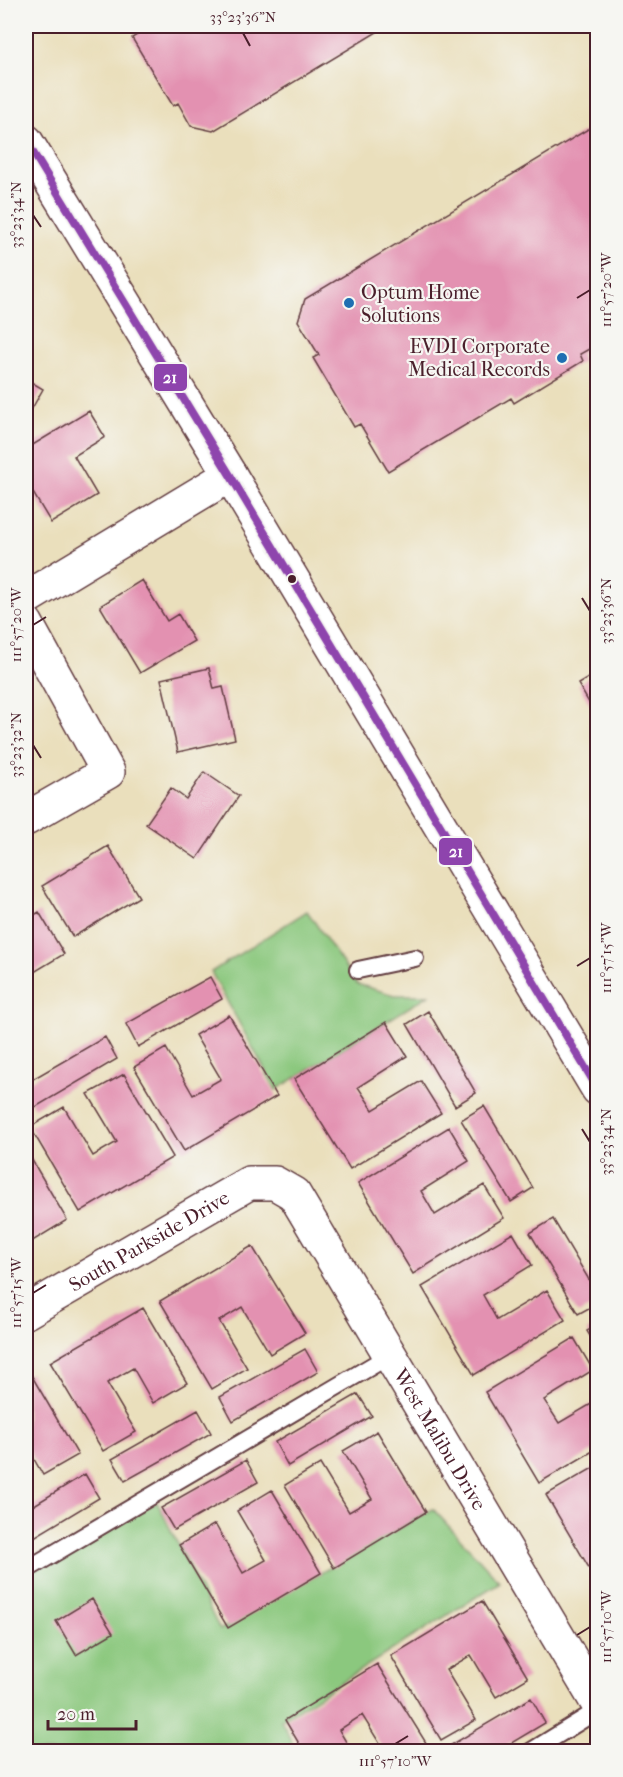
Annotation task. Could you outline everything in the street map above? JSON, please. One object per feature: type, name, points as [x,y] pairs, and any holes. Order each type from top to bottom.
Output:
[{"type":"street","points":[[26,141],[230,475],[597,1089]]},
{"type":"street","points":[[26,598],[230,475]]},
{"type":"street","points":[[26,623],[108,772],[26,819]]},
{"type":"street","name":"South Parkside Drive","points":[[26,1311],[249,1183],[275,1183]]},
{"type":"street","name":"West Malibu Drive","points":[[275,1183],[294,1194],[392,1354],[597,1704]]},
{"type":"lane","points":[[358,970],[415,958]]},
{"type":"lane","points":[[26,1570],[392,1354]]},
{"type":"lane","points":[[530,1752],[597,1710]]},
{"type":"green space","points":[[307,911],[357,984],[394,995],[429,995],[276,1090],[211,972]]},
{"type":"green space","points":[[157,1502],[220,1630],[433,1509],[500,1582],[281,1720],[296,1751],[26,1752],[26,1574]]},
{"type":"building","points":[[131,26],[387,26],[213,131],[191,126],[178,103],[173,106],[132,38],[137,35]]},
{"type":"building","points":[[598,123],[598,344],[580,354],[583,361],[514,403],[511,398],[388,471],[360,424],[354,427],[313,358],[319,355],[298,321],[305,299]]},
{"type":"building","points":[[26,379],[43,389],[26,419]]},
{"type":"building","points":[[89,411],[105,437],[74,456],[97,495],[51,523],[26,481],[26,449]]},
{"type":"building","points":[[142,580],[167,621],[178,614],[194,641],[140,673],[100,606]]},
{"type":"building","points":[[209,668],[214,689],[223,687],[235,739],[178,752],[161,679]]},
{"type":"building","points":[[598,672],[598,718],[578,684]]},
{"type":"building","points":[[204,772],[239,796],[197,859],[146,824],[171,788],[186,799]]},
{"type":"building","points":[[108,846],[139,897],[73,937],[42,886]]},
{"type":"building","points":[[39,912],[64,954],[26,977],[26,920]]},
{"type":"building","points":[[210,977],[222,999],[138,1047],[126,1024]]},
{"type":"building","points":[[428,1011],[476,1093],[455,1106],[407,1024]]},
{"type":"building","points":[[229,1015],[277,1096],[184,1151],[134,1067],[166,1048],[193,1095],[221,1079],[195,1035]]},
{"type":"building","points":[[386,1022],[407,1056],[358,1087],[373,1110],[421,1081],[441,1113],[350,1169],[294,1079]]},
{"type":"building","points":[[105,1037],[117,1059],[34,1108],[26,1094],[26,1083]]},
{"type":"building","points":[[124,1074],[173,1157],[80,1212],[30,1127],[64,1107],[93,1156],[117,1142],[88,1094]]},
{"type":"building","points":[[484,1106],[533,1188],[511,1202],[461,1120]]},
{"type":"building","points":[[449,1127],[469,1161],[421,1191],[435,1215],[484,1185],[504,1218],[413,1274],[358,1183]]},
{"type":"building","points":[[26,1150],[67,1220],[26,1245]]},
{"type":"building","points":[[553,1219],[598,1295],[598,1303],[578,1314],[530,1233]]},
{"type":"building","points":[[513,1233],[532,1265],[483,1295],[497,1320],[547,1290],[565,1320],[474,1375],[422,1287]]},
{"type":"building","points":[[252,1246],[305,1333],[270,1354],[242,1307],[219,1321],[247,1368],[212,1389],[160,1301]]},
{"type":"building","points":[[143,1308],[187,1383],[153,1403],[133,1368],[107,1383],[136,1432],[103,1451],[50,1362]]},
{"type":"building","points":[[598,1325],[598,1349],[587,1331]]},
{"type":"building","points":[[574,1338],[593,1370],[544,1400],[559,1423],[598,1400],[598,1448],[539,1483],[485,1392]]},
{"type":"building","points":[[305,1349],[318,1372],[233,1421],[220,1397]]},
{"type":"building","points":[[30,1373],[78,1455],[43,1475],[26,1445],[26,1376]]},
{"type":"building","points":[[358,1394],[372,1416],[288,1466],[275,1442]]},
{"type":"building","points":[[198,1410],[211,1433],[125,1481],[112,1459]]},
{"type":"building","points":[[377,1431],[426,1512],[334,1568],[285,1485],[320,1464],[349,1512],[372,1499],[343,1451]]},
{"type":"building","points":[[246,1460],[258,1482],[174,1530],[161,1508]]},
{"type":"building","points":[[598,1465],[598,1583],[546,1495]]},
{"type":"building","points":[[85,1474],[99,1498],[26,1542],[26,1510]]},
{"type":"building","points":[[272,1490],[321,1573],[228,1628],[179,1545],[215,1524],[243,1573],[266,1560],[237,1511]]},
{"type":"building","points":[[92,1599],[113,1633],[76,1655],[56,1621]]},
{"type":"building","points":[[482,1601],[528,1678],[496,1697],[471,1655],[446,1670],[476,1720],[441,1740],[391,1656]]},
{"type":"building","points":[[377,1664],[428,1746],[419,1752],[385,1752],[362,1715],[339,1730],[352,1752],[304,1752],[285,1720]]},
{"type":"building","points":[[531,1698],[545,1723],[496,1752],[448,1752],[446,1748]]},
{"type":"transit line","name":"21","points":[[26,141],[230,475],[598,1089]]},
{"type":"place","name":"Optum Home Solutions","points":[[349,303]]},
{"type":"place","name":"EVDI Corporate Medical Records","points":[[562,358]]}]
